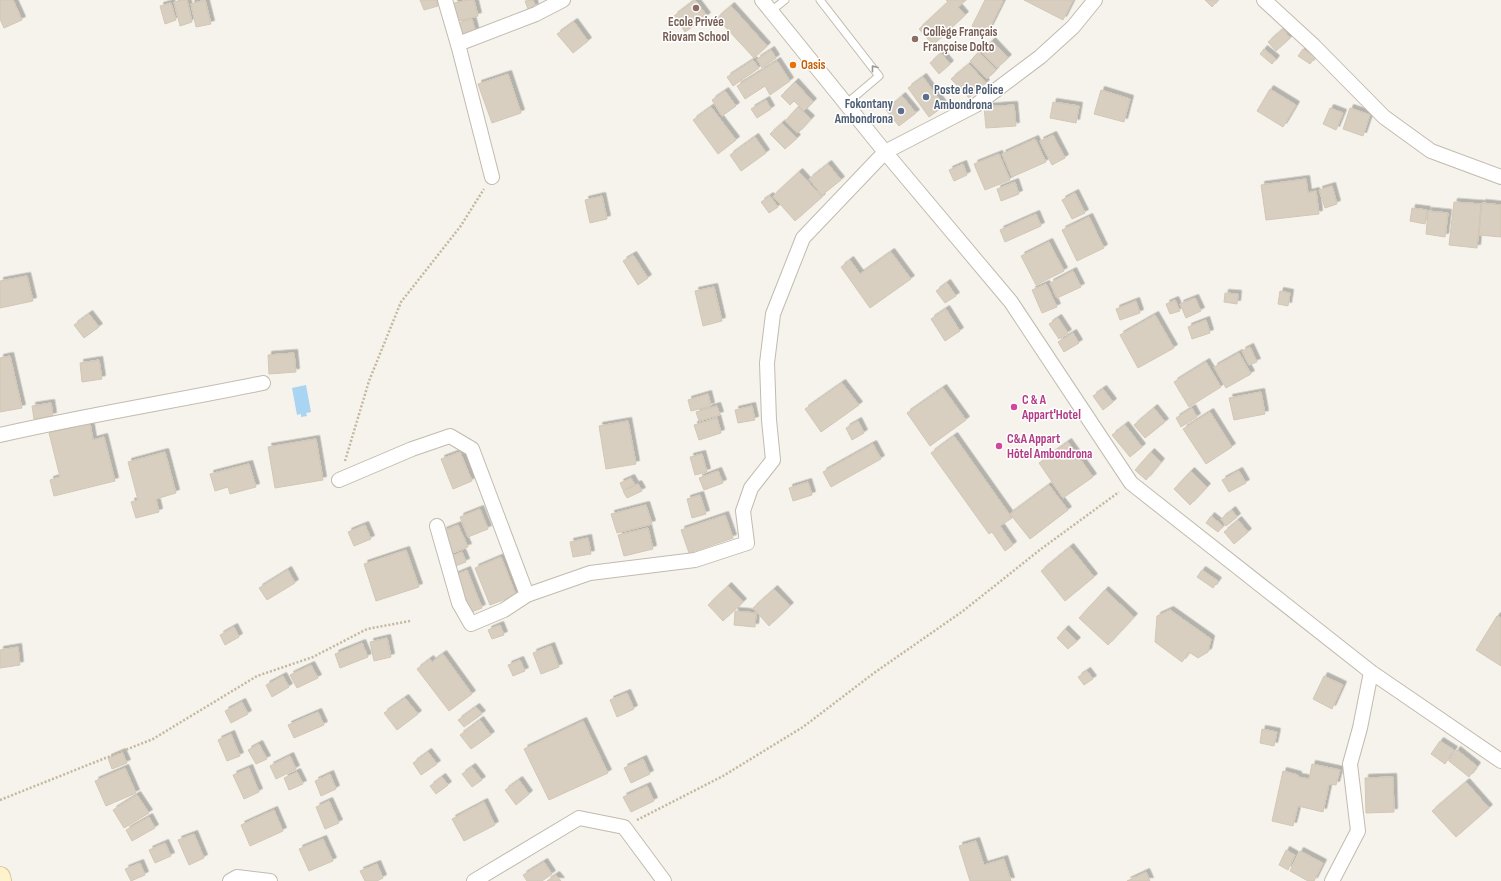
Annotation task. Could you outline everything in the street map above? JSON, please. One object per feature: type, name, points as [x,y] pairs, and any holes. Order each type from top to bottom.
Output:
[{"type":"street","points":[[445,0],[458,44],[492,177]]},
{"type":"street","points":[[458,44],[536,14],[563,0]]},
{"type":"street","points":[[762,0],[885,152],[1011,302],[1131,483],[1371,672],[1501,761]]},
{"type":"street","points":[[437,526],[459,603],[471,624],[504,610],[527,595],[590,573],[695,560],[747,542],[743,511],[751,488],[773,460],[769,420],[767,363],[773,314],[803,238],[885,152],[976,105],[1040,57],[1073,27],[1095,0]]},
{"type":"street","points":[[1264,0],[1314,46],[1384,117],[1431,152],[1501,177]]},
{"type":"street","points":[[0,434],[62,420],[186,399],[263,382]]},
{"type":"street","points":[[339,480],[450,436],[472,449],[527,595]]},
{"type":"street","points":[[1332,881],[1358,831],[1350,764],[1360,728],[1371,672]]},
{"type":"street","points":[[474,881],[579,818],[624,827],[664,881]]},
{"type":"street","points":[[230,881],[237,878],[270,881]]},
{"type":"lane","points":[[771,11],[785,0]]},
{"type":"lane","points":[[820,0],[880,76],[846,104]]},
{"type":"path","points":[[339,480],[369,381],[401,302],[460,227],[492,177]]},
{"type":"path","points":[[624,827],[723,776],[803,727],[874,673],[963,611],[1041,549],[1131,483]]},
{"type":"path","points":[[0,800],[153,739],[257,676],[313,657],[367,629],[410,621]]},
{"type":"water","points":[[306,385],[311,412],[306,413],[307,416],[301,417],[301,414],[297,415],[292,388]]},
{"type":"building","points":[[0,0],[13,0],[22,20],[4,28],[0,19]]},
{"type":"building","points":[[187,0],[192,22],[180,26],[174,2]]},
{"type":"building","points":[[205,0],[211,24],[196,27],[191,4]]},
{"type":"building","points":[[420,0],[436,0],[438,6],[424,10]]},
{"type":"building","points":[[474,0],[478,16],[458,21],[454,3]]},
{"type":"building","points":[[533,0],[535,7],[528,9],[525,1]]},
{"type":"building","points":[[695,0],[707,16],[685,32],[674,16]]},
{"type":"building","points":[[946,0],[966,0],[958,7],[965,15],[933,45],[919,29],[948,2]]},
{"type":"building","points":[[985,0],[1003,1],[987,33],[972,26]]},
{"type":"building","points":[[1024,0],[1073,0],[1063,20]]},
{"type":"building","points":[[1205,0],[1218,0],[1212,7]]},
{"type":"building","points":[[171,3],[176,20],[165,24],[160,6]]},
{"type":"building","points":[[731,6],[767,46],[754,58],[717,18]]},
{"type":"building","points":[[472,19],[476,34],[462,38],[458,23]]},
{"type":"building","points":[[574,22],[588,41],[573,53],[557,34]]},
{"type":"building","points":[[1283,29],[1290,38],[1276,51],[1268,42]]},
{"type":"building","points":[[992,41],[1008,58],[997,68],[981,51]]},
{"type":"building","points":[[1264,49],[1276,59],[1272,64],[1260,54]]},
{"type":"building","points":[[1303,49],[1315,57],[1310,64],[1298,56]]},
{"type":"building","points":[[771,50],[776,58],[762,68],[757,59]]},
{"type":"building","points":[[979,52],[996,70],[987,79],[970,61]]},
{"type":"building","points":[[941,53],[950,64],[939,74],[930,63]]},
{"type":"building","points":[[753,60],[759,68],[733,86],[727,77]]},
{"type":"building","points":[[777,61],[790,81],[770,95],[765,86],[745,99],[737,86]]},
{"type":"building","points":[[969,64],[986,83],[969,98],[951,79]]},
{"type":"building","points":[[508,74],[521,113],[492,123],[478,84]]},
{"type":"building","name":"Poste de Police Ambondrona","points":[[923,77],[944,106],[929,117],[908,88]]},
{"type":"building","points":[[795,82],[813,102],[804,111],[794,101],[790,105],[781,96]]},
{"type":"building","points":[[1270,89],[1296,105],[1283,127],[1257,111]]},
{"type":"building","points":[[1101,90],[1130,99],[1124,122],[1094,114]]},
{"type":"building","points":[[725,91],[736,106],[722,116],[712,100]]},
{"type":"building","name":"Fokontany Ambondrona","points":[[902,96],[916,113],[899,126],[886,110]]},
{"type":"building","points":[[766,100],[771,109],[757,118],[751,109]]},
{"type":"building","points":[[1053,102],[1079,106],[1076,123],[1050,118]]},
{"type":"building","points":[[1014,105],[1016,126],[986,128],[984,107]]},
{"type":"building","points":[[711,107],[736,140],[718,154],[693,120]]},
{"type":"building","points":[[798,107],[811,119],[798,133],[785,121]]},
{"type":"building","points":[[1330,108],[1343,113],[1336,130],[1323,124]]},
{"type":"building","points":[[1350,108],[1370,115],[1363,136],[1343,129]]},
{"type":"building","points":[[782,123],[797,138],[785,149],[770,134]]},
{"type":"building","points":[[1053,135],[1065,158],[1052,165],[1040,141]]},
{"type":"building","points":[[755,137],[766,153],[741,171],[730,155]]},
{"type":"building","points":[[1035,139],[1046,162],[1012,177],[1002,154]]},
{"type":"building","points":[[999,154],[1010,180],[985,190],[974,164]]},
{"type":"building","points":[[828,164],[841,180],[822,195],[809,179]]},
{"type":"building","points":[[963,164],[967,175],[954,181],[949,170]]},
{"type":"building","points":[[799,172],[822,197],[795,221],[773,196]]},
{"type":"building","points":[[1306,179],[1308,193],[1316,191],[1319,214],[1266,220],[1261,185]]},
{"type":"building","points":[[1015,182],[1019,194],[1001,201],[997,189]]},
{"type":"building","points":[[1332,186],[1337,204],[1325,208],[1319,190]]},
{"type":"building","points":[[1075,193],[1085,213],[1072,219],[1062,200]]},
{"type":"building","points":[[602,196],[607,219],[590,223],[585,200]]},
{"type":"building","points":[[770,196],[778,207],[769,213],[761,202]]},
{"type":"building","points":[[1454,202],[1481,204],[1477,248],[1449,245]]},
{"type":"building","points":[[1482,203],[1501,205],[1501,237],[1479,235]]},
{"type":"building","points":[[1412,208],[1427,210],[1425,224],[1410,221]]},
{"type":"building","points":[[1428,211],[1448,213],[1445,237],[1426,234]]},
{"type":"building","points":[[1036,214],[1041,226],[1005,242],[1000,230]]},
{"type":"building","points":[[1089,217],[1104,248],[1077,261],[1062,230]]},
{"type":"building","points":[[1049,242],[1064,271],[1036,285],[1021,256]]},
{"type":"building","points":[[891,252],[911,279],[870,308],[841,267],[850,260],[860,274]]},
{"type":"building","points":[[633,255],[648,278],[638,285],[623,261]]},
{"type":"building","points":[[1073,271],[1081,287],[1057,298],[1050,283]]},
{"type":"building","points":[[27,276],[33,301],[0,308],[0,281]]},
{"type":"building","points":[[947,283],[956,296],[945,303],[936,291]]},
{"type":"building","points":[[1046,284],[1057,307],[1042,313],[1032,290]]},
{"type":"building","points":[[714,287],[722,321],[703,326],[695,291]]},
{"type":"building","points":[[1280,291],[1290,293],[1288,306],[1278,304]]},
{"type":"building","points":[[1225,293],[1238,294],[1237,304],[1224,302]]},
{"type":"building","points":[[1195,298],[1201,311],[1186,318],[1180,304]]},
{"type":"building","points":[[1175,300],[1180,311],[1170,314],[1166,304]]},
{"type":"building","points":[[1136,301],[1140,313],[1120,320],[1116,309]]},
{"type":"building","points":[[946,309],[960,331],[945,341],[931,319]]},
{"type":"building","points":[[89,314],[99,327],[84,338],[74,325]]},
{"type":"building","points":[[1155,315],[1174,348],[1138,368],[1120,335]]},
{"type":"building","points":[[1058,318],[1068,333],[1059,339],[1049,324]]},
{"type":"building","points":[[1206,320],[1210,333],[1192,339],[1188,327]]},
{"type":"building","points":[[1073,333],[1079,343],[1064,352],[1058,342]]},
{"type":"building","points":[[1250,347],[1257,362],[1249,365],[1242,351]]},
{"type":"building","points":[[294,353],[296,372],[269,374],[268,355]]},
{"type":"building","points":[[1239,353],[1251,374],[1226,388],[1214,367]]},
{"type":"building","points":[[10,356],[22,408],[0,412],[0,358]]},
{"type":"building","points":[[99,360],[102,379],[82,382],[80,363]]},
{"type":"building","points":[[1206,362],[1221,387],[1189,407],[1174,382]]},
{"type":"building","points":[[842,383],[859,405],[821,432],[805,409]]},
{"type":"building","points":[[943,388],[966,420],[930,446],[907,413]]},
{"type":"building","points":[[1103,389],[1113,402],[1103,410],[1093,396]]},
{"type":"building","points":[[1261,392],[1265,414],[1234,420],[1229,398]]},
{"type":"building","points":[[708,394],[711,406],[691,411],[688,400]]},
{"type":"building","points":[[51,403],[53,416],[34,419],[32,406]]},
{"type":"building","points":[[717,406],[720,415],[699,421],[696,412]]},
{"type":"building","points":[[752,406],[755,420],[738,423],[735,410]]},
{"type":"building","points":[[1154,408],[1165,422],[1145,438],[1134,425]]},
{"type":"building","points":[[1192,408],[1197,417],[1181,427],[1176,418]]},
{"type":"building","points":[[1210,412],[1232,447],[1206,464],[1183,429]]},
{"type":"building","points":[[717,418],[721,433],[699,440],[694,425]]},
{"type":"building","points":[[628,421],[636,464],[606,469],[599,426]]},
{"type":"building","points":[[858,421],[864,433],[852,440],[846,428]]},
{"type":"building","points":[[90,423],[93,440],[104,437],[115,481],[54,496],[50,480],[60,477],[49,433]]},
{"type":"building","points":[[1125,425],[1142,447],[1130,457],[1112,435]]},
{"type":"building","points":[[954,436],[1012,518],[1000,526],[1013,545],[1005,551],[992,532],[989,534],[931,453]]},
{"type":"building","points":[[316,439],[323,480],[275,488],[268,447]]},
{"type":"building","points":[[1068,442],[1093,477],[1063,498],[1039,463]]},
{"type":"building","points":[[873,444],[881,459],[831,487],[823,472]]},
{"type":"building","points":[[165,452],[176,493],[156,499],[159,512],[136,518],[131,502],[138,500],[128,462]]},
{"type":"building","points":[[460,452],[472,481],[453,489],[441,459]]},
{"type":"building","points":[[1151,452],[1161,462],[1146,480],[1135,470]]},
{"type":"building","points":[[702,454],[707,472],[695,475],[690,457]]},
{"type":"building","points":[[249,464],[256,487],[230,494],[228,487],[215,491],[210,474]]},
{"type":"building","points":[[718,471],[723,483],[704,490],[699,478]]},
{"type":"building","points":[[1191,471],[1207,487],[1190,505],[1174,489]]},
{"type":"building","points":[[1239,471],[1246,483],[1229,492],[1222,480]]},
{"type":"building","points":[[631,478],[635,485],[623,490],[620,483]]},
{"type":"building","points":[[808,482],[812,495],[793,501],[789,488]]},
{"type":"building","points":[[638,484],[642,491],[627,498],[623,491]]},
{"type":"building","points":[[1049,485],[1068,510],[1030,539],[1010,514]]},
{"type":"building","points":[[700,495],[706,514],[692,518],[687,499]]},
{"type":"building","points":[[646,505],[652,524],[617,533],[611,514]]},
{"type":"building","points":[[480,509],[488,529],[468,537],[460,517]]},
{"type":"building","points":[[1232,510],[1237,517],[1226,526],[1221,519]]},
{"type":"building","points":[[725,515],[733,538],[689,553],[681,530]]},
{"type":"building","points":[[1211,516],[1223,526],[1218,532],[1206,523]]},
{"type":"building","points":[[1238,520],[1248,532],[1234,544],[1224,532]]},
{"type":"building","points":[[365,525],[371,539],[354,546],[348,532]]},
{"type":"building","points":[[458,525],[468,547],[452,553],[443,531]]},
{"type":"building","points":[[648,528],[653,549],[624,556],[618,535]]},
{"type":"building","points":[[588,538],[591,554],[573,557],[570,542]]},
{"type":"building","points":[[1070,547],[1094,577],[1065,601],[1041,571]]},
{"type":"building","points":[[406,550],[419,587],[376,601],[364,564]]},
{"type":"building","points":[[462,552],[466,562],[453,567],[449,557]]},
{"type":"building","points":[[501,557],[516,595],[490,605],[475,568]]},
{"type":"building","points":[[288,570],[295,583],[267,600],[259,588]]},
{"type":"building","points":[[467,570],[482,608],[469,613],[453,576]]},
{"type":"building","points":[[1202,570],[1218,581],[1213,588],[1197,577]]},
{"type":"building","points":[[728,586],[743,602],[723,621],[708,605]]},
{"type":"building","points":[[774,589],[790,606],[769,626],[753,608]]},
{"type":"building","points":[[1105,590],[1134,617],[1108,645],[1079,618]]},
{"type":"building","points":[[1170,610],[1211,639],[1208,652],[1198,658],[1189,652],[1182,662],[1155,642],[1157,616]]},
{"type":"building","points":[[735,611],[756,613],[755,627],[734,625]]},
{"type":"building","points":[[1497,616],[1501,618],[1501,666],[1476,650]]},
{"type":"building","points":[[500,625],[504,635],[492,639],[488,630]]},
{"type":"building","points":[[234,627],[239,637],[225,645],[220,635]]},
{"type":"building","points":[[1065,629],[1077,641],[1068,649],[1057,638]]},
{"type":"building","points":[[387,638],[391,657],[374,661],[370,642]]},
{"type":"building","points":[[362,643],[368,657],[340,668],[335,654]]},
{"type":"building","points":[[551,646],[559,667],[541,674],[533,653]]},
{"type":"building","points":[[18,647],[20,665],[0,668],[0,650]]},
{"type":"building","points":[[443,654],[472,694],[449,711],[417,669],[430,659],[432,662]]},
{"type":"building","points":[[520,660],[525,671],[513,676],[508,665]]},
{"type":"building","points":[[311,665],[318,678],[297,688],[290,675]]},
{"type":"building","points":[[1087,671],[1093,679],[1084,685],[1078,677]]},
{"type":"building","points":[[283,676],[289,687],[272,697],[266,685]]},
{"type":"building","points":[[1324,676],[1343,685],[1332,709],[1313,699]]},
{"type":"building","points":[[627,693],[634,709],[617,717],[610,700]]},
{"type":"building","points":[[405,698],[418,714],[397,730],[384,713]]},
{"type":"building","points":[[242,702],[248,714],[231,723],[225,711]]},
{"type":"building","points":[[476,707],[482,714],[464,727],[458,720]]},
{"type":"building","points":[[318,712],[324,725],[294,738],[288,725]]},
{"type":"building","points":[[480,720],[491,735],[471,749],[460,735]]},
{"type":"building","points":[[583,721],[608,773],[549,800],[524,749]]},
{"type":"building","points":[[1262,729],[1277,732],[1274,746],[1260,743]]},
{"type":"building","points":[[231,734],[240,756],[227,761],[218,740]]},
{"type":"building","points":[[1440,741],[1454,750],[1445,764],[1431,754]]},
{"type":"building","points":[[259,744],[267,759],[256,764],[248,750]]},
{"type":"building","points":[[1457,750],[1477,766],[1469,777],[1449,761]]},
{"type":"building","points":[[122,752],[127,763],[112,769],[108,758]]},
{"type":"building","points":[[428,752],[437,764],[421,775],[413,763]]},
{"type":"building","points":[[290,756],[296,769],[276,779],[270,766]]},
{"type":"building","points":[[643,759],[650,774],[631,783],[624,768]]},
{"type":"building","points":[[1312,764],[1340,770],[1336,785],[1329,784],[1323,812],[1298,806],[1293,826],[1272,821],[1283,771],[1298,775],[1298,777],[1309,779]]},
{"type":"building","points":[[472,767],[482,780],[472,787],[462,774]]},
{"type":"building","points":[[125,768],[136,793],[106,806],[95,781]]},
{"type":"building","points":[[249,768],[259,792],[244,799],[233,775]]},
{"type":"building","points":[[297,772],[303,784],[289,790],[284,778]]},
{"type":"building","points":[[330,774],[336,789],[321,796],[315,781]]},
{"type":"building","points":[[442,777],[448,785],[436,794],[430,786]]},
{"type":"building","points":[[1393,777],[1394,812],[1366,813],[1365,778]]},
{"type":"building","points":[[519,780],[529,794],[516,805],[505,790]]},
{"type":"building","points":[[1466,782],[1489,808],[1456,837],[1432,811]]},
{"type":"building","points":[[647,786],[654,801],[631,812],[623,797]]},
{"type":"building","points":[[137,795],[149,813],[124,828],[113,810]]},
{"type":"building","points":[[329,801],[339,823],[325,829],[316,807]]},
{"type":"building","points":[[484,802],[495,825],[464,841],[452,819]]},
{"type":"building","points":[[274,810],[283,831],[250,846],[241,825]]},
{"type":"building","points":[[149,817],[155,828],[132,841],[126,830]]},
{"type":"building","points":[[194,834],[204,858],[189,865],[178,840]]},
{"type":"building","points":[[323,839],[333,861],[309,871],[299,849]]},
{"type":"building","points":[[976,841],[984,865],[1004,859],[1011,881],[970,881],[959,846]]},
{"type":"building","points":[[165,843],[171,856],[155,863],[149,850]]},
{"type":"building","points":[[1286,850],[1295,855],[1288,870],[1279,865]]},
{"type":"building","points":[[1300,851],[1323,863],[1314,881],[1308,881],[1290,871]]},
{"type":"building","points":[[544,862],[552,874],[542,881],[527,881],[523,875]]},
{"type":"building","points":[[140,863],[145,875],[131,881],[125,869]]},
{"type":"building","points":[[377,864],[383,878],[377,881],[365,881],[360,871]]},
{"type":"building","points":[[1146,872],[1150,881],[1127,881]]},
{"type":"building","points":[[556,875],[561,881],[547,881]]},
{"type":"place","name":"Ecole Privée Riovam School","points":[[696,8]]},
{"type":"place","name":"Collège Français Françoise Dolto","points":[[915,39]]},
{"type":"place","name":"Oasis","points":[[793,65]]},
{"type":"place","name":"Poste de Police Ambondrona","points":[[926,97]]},
{"type":"place","name":"Fokontany Ambondrona","points":[[901,111]]},
{"type":"place","name":"C & A Appart'Hotel","points":[[1014,407]]},
{"type":"place","name":"C&A Appart Hôtel Ambondrona","points":[[999,446]]}]
